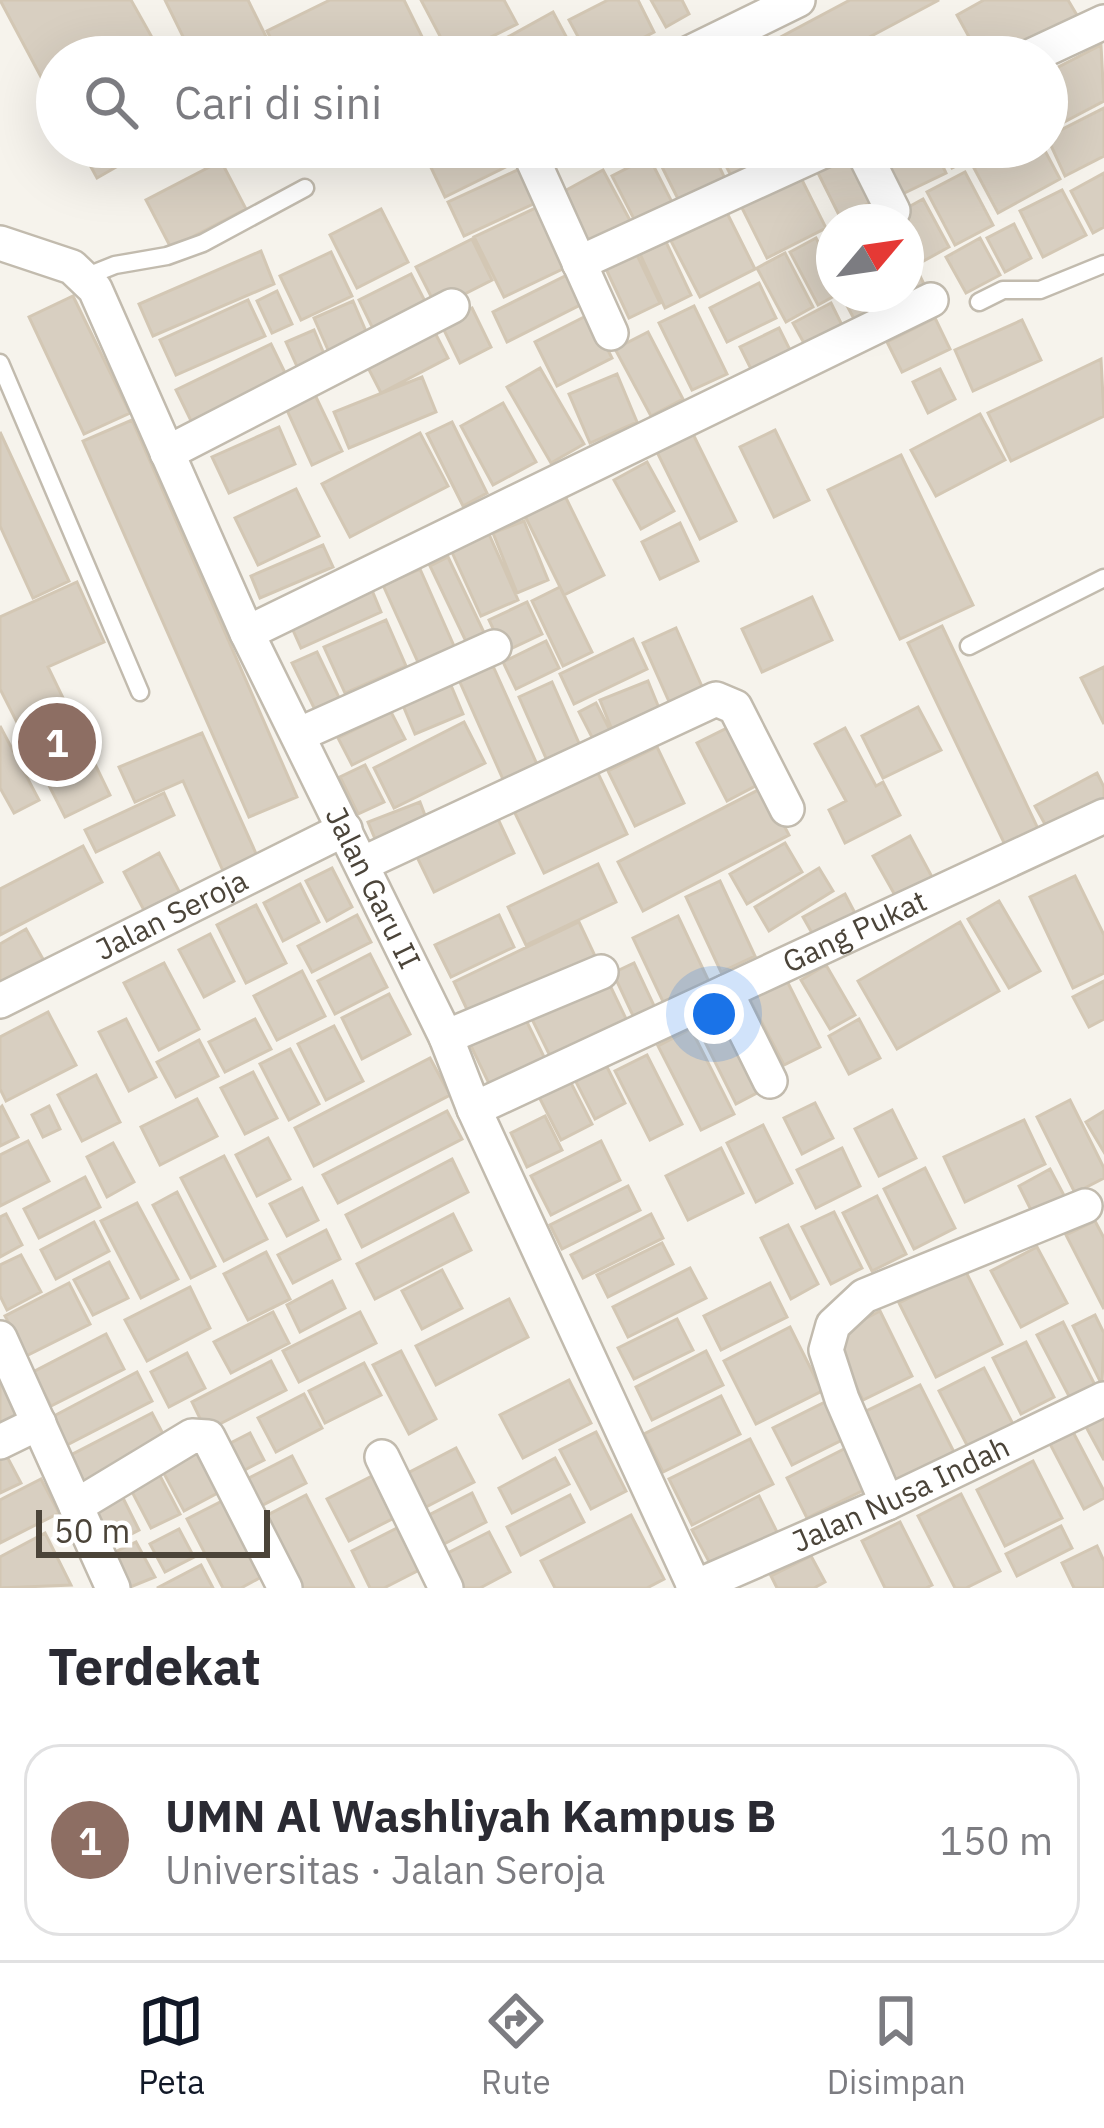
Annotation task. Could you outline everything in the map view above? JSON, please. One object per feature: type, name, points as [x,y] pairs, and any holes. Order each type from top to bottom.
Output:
[{"type":"street","points":[[724,36],[798,0]]},
{"type":"street","points":[[1068,39],[1104,22]]},
{"type":"street","points":[[536,168],[611,333]]},
{"type":"street","points":[[579,263],[786,168]]},
{"type":"street","points":[[872,168],[890,204]]},
{"type":"street","points":[[0,243],[50,256],[85,277]]},
{"type":"street","name":"Jalan Garu II","points":[[85,277],[95,289],[247,633],[446,1037],[474,1109],[694,1588]]},
{"type":"street","points":[[247,633],[932,300]]},
{"type":"street","points":[[167,453],[452,306]]},
{"type":"street","points":[[298,735],[494,647]]},
{"type":"street","points":[[362,863],[716,699],[735,706],[787,809]]},
{"type":"street","name":"Gang Pukat","points":[[474,1109],[1104,816]]},
{"type":"street","name":"Jalan Seroja","points":[[0,1001],[345,829]]},
{"type":"street","points":[[446,1037],[601,972]]},
{"type":"street","points":[[726,992],[770,1081]]},
{"type":"street","points":[[886,1503],[826,1350],[833,1325],[864,1296],[1085,1206]]},
{"type":"street","points":[[0,1338],[112,1588]]},
{"type":"street","name":"Jalan Nusa Indah","points":[[694,1588],[1104,1399]]},
{"type":"street","points":[[0,1442],[39,1423]]},
{"type":"street","points":[[76,1506],[192,1436],[208,1437],[285,1588]]},
{"type":"street","points":[[382,1457],[446,1588]]},
{"type":"lane","points":[[85,277],[203,243],[305,188]]},
{"type":"lane","points":[[979,302],[1003,290],[1040,290],[1104,264]]},
{"type":"lane","points":[[0,363],[140,692]]},
{"type":"lane","points":[[969,646],[1104,578]]},
{"type":"building","points":[[0,0],[131,0],[151,36],[36,36],[36,68]]},
{"type":"building","points":[[165,0],[248,0],[266,36],[183,36]]},
{"type":"building","points":[[330,0],[404,0],[422,36],[270,36],[267,31]]},
{"type":"building","points":[[421,0],[504,0],[517,24],[493,36],[440,36]]},
{"type":"building","points":[[608,0],[638,0],[654,32],[578,36],[569,20]]},
{"type":"building","points":[[651,0],[682,0],[689,14],[666,27]]},
{"type":"building","points":[[850,0],[939,0],[871,36],[782,36]]},
{"type":"building","points":[[984,0],[1068,0],[1078,17],[1044,36],[968,36],[957,15]]},
{"type":"building","points":[[553,12],[566,36],[510,36]]},
{"type":"building","points":[[1101,45],[1104,101],[1068,120],[1068,62]]},
{"type":"building","points":[[1104,108],[1104,156],[1065,176],[1061,168],[1068,168],[1068,126]]},
{"type":"building","points":[[92,168],[114,168],[97,178]]},
{"type":"building","points":[[208,168],[225,168],[246,209],[171,248],[146,200]]},
{"type":"building","points":[[431,168],[504,168],[445,197]]},
{"type":"building","points":[[522,168],[527,168],[542,200],[464,236],[448,202]]},
{"type":"building","points":[[628,168],[655,168],[675,208],[638,227],[612,176]]},
{"type":"building","points":[[662,168],[720,168],[729,187],[683,209]]},
{"type":"building","points":[[727,168],[768,168],[736,185]]},
{"type":"building","points":[[796,168],[816,208],[816,233],[767,258],[737,198]]},
{"type":"building","points":[[816,168],[861,168],[880,198],[867,204],[834,204]]},
{"type":"building","points":[[880,168],[944,168],[946,173],[894,198]]},
{"type":"building","points":[[974,168],[1054,168],[1060,179],[998,213]]},
{"type":"building","points":[[603,170],[633,226],[589,250],[559,194]]},
{"type":"building","points":[[965,172],[993,225],[955,245],[927,192]]},
{"type":"building","points":[[1104,173],[1104,227],[1093,233],[1071,191]]},
{"type":"building","points":[[1062,190],[1086,235],[1043,257],[1020,211]]},
{"type":"building","points":[[923,199],[949,247],[924,261],[924,204],[914,204]]},
{"type":"building","points":[[544,204],[573,264],[504,297],[474,237]]},
{"type":"building","points":[[381,209],[408,262],[357,288],[330,235]]},
{"type":"building","points":[[727,213],[755,269],[700,297],[671,241]]},
{"type":"building","points":[[1014,224],[1031,258],[1005,272],[987,238]]},
{"type":"building","points":[[816,238],[816,301],[790,252]]},
{"type":"building","points":[[980,238],[1000,275],[966,293],[946,257]]},
{"type":"building","points":[[472,239],[492,280],[437,308],[416,267]]},
{"type":"building","points":[[666,242],[691,295],[665,308],[640,254]]},
{"type":"building","points":[[261,251],[274,284],[153,336],[139,304]]},
{"type":"building","points":[[331,252],[352,296],[301,320],[280,276]]},
{"type":"building","points":[[785,253],[813,307],[786,322],[757,268]]},
{"type":"building","points":[[637,255],[660,303],[629,318],[606,269]]},
{"type":"building","points":[[575,271],[590,300],[507,342],[493,312]]},
{"type":"building","points":[[411,274],[430,311],[377,337],[359,300]]},
{"type":"building","points":[[759,283],[776,318],[727,342],[710,308]]},
{"type":"building","points":[[277,291],[292,324],[272,333],[257,301]]},
{"type":"building","points":[[73,296],[130,413],[84,434],[29,317]]},
{"type":"building","points":[[248,300],[265,336],[176,375],[160,340]]},
{"type":"building","points":[[353,301],[368,336],[329,352],[314,318]]},
{"type":"building","points":[[694,306],[727,374],[692,390],[659,323]]},
{"type":"building","points":[[472,308],[491,347],[460,363],[441,324]]},
{"type":"building","points":[[816,311],[836,312],[848,337],[811,356],[793,323]]},
{"type":"building","points":[[850,312],[899,312],[861,332]]},
{"type":"building","points":[[590,314],[612,358],[557,386],[535,342]]},
{"type":"building","points":[[935,318],[950,349],[902,372],[887,342]]},
{"type":"building","points":[[1022,320],[1041,360],[973,391],[955,350]]},
{"type":"building","points":[[430,323],[448,358],[381,393],[363,358]]},
{"type":"building","points":[[779,328],[797,364],[758,383],[740,347]]},
{"type":"building","points":[[314,330],[327,361],[300,373],[286,342]]},
{"type":"building","points":[[648,332],[683,399],[651,416],[615,349]]},
{"type":"building","points":[[271,344],[291,385],[196,431],[176,390]]},
{"type":"building","points":[[1101,359],[1104,416],[1011,461],[988,413]]},
{"type":"building","points":[[540,368],[584,444],[551,463],[507,387]]},
{"type":"building","points":[[940,369],[955,399],[928,413],[913,382]]},
{"type":"building","points":[[617,374],[637,422],[590,443],[569,394]]},
{"type":"building","points":[[422,377],[436,412],[349,448],[334,412]]},
{"type":"building","points":[[315,395],[342,451],[312,465],[286,408]]},
{"type":"building","points":[[503,403],[536,462],[493,485],[461,426]]},
{"type":"building","points":[[980,414],[1005,460],[936,496],[911,450]]},
{"type":"building","points":[[132,420],[297,797],[249,817],[83,441]]},
{"type":"building","points":[[452,422],[487,493],[463,506],[427,434]]},
{"type":"building","points":[[689,426],[736,521],[700,539],[653,444]]},
{"type":"building","points":[[279,427],[295,464],[229,493],[212,457]]},
{"type":"building","points":[[775,430],[809,500],[774,517],[740,447]]},
{"type":"building","points":[[0,432],[69,581],[33,598],[0,526]]},
{"type":"building","points":[[420,433],[448,486],[350,537],[322,484]]},
{"type":"building","points":[[901,455],[973,605],[900,639],[828,490]]},
{"type":"building","points":[[647,462],[674,511],[641,529],[614,480]]},
{"type":"building","points":[[296,489],[319,536],[258,565],[235,518]]},
{"type":"building","points":[[563,492],[604,575],[564,595],[523,512]]},
{"type":"building","points":[[524,521],[548,580],[517,593],[493,533]]},
{"type":"building","points":[[680,523],[698,561],[660,579],[642,542]]},
{"type":"building","points":[[489,534],[518,600],[481,616],[451,550]]},
{"type":"building","points":[[323,545],[333,567],[260,598],[251,576]]},
{"type":"building","points":[[448,557],[489,643],[471,652],[430,566]]},
{"type":"building","points":[[420,569],[458,655],[422,671],[383,585]]},
{"type":"building","points":[[77,582],[104,642],[48,667],[110,795],[65,817],[0,689],[0,617]]},
{"type":"building","points":[[369,583],[381,612],[301,648],[288,619]]},
{"type":"building","points":[[560,587],[592,652],[563,666],[532,601]]},
{"type":"building","points":[[812,597],[832,640],[762,672],[742,629]]},
{"type":"building","points":[[527,602],[542,634],[504,652],[489,620]]},
{"type":"building","points":[[386,620],[406,666],[345,693],[324,647]]},
{"type":"building","points":[[942,626],[1041,835],[1008,851],[908,643]]},
{"type":"building","points":[[676,628],[704,691],[671,706],[643,643]]},
{"type":"building","points":[[633,639],[647,669],[574,704],[560,674]]},
{"type":"building","points":[[546,641],[559,668],[516,689],[503,662]]},
{"type":"building","points":[[317,652],[345,710],[321,722],[292,663]]},
{"type":"building","points":[[493,666],[540,771],[506,786],[459,680]]},
{"type":"building","points":[[1104,667],[1104,724],[1081,678]]},
{"type":"building","points":[[648,681],[665,723],[617,742],[600,700]]},
{"type":"building","points":[[552,682],[582,750],[549,765],[519,697]]},
{"type":"building","points":[[450,683],[463,714],[415,734],[402,703]]},
{"type":"building","points":[[596,703],[613,736],[596,745],[579,712]]},
{"type":"building","points":[[918,707],[941,750],[883,778],[862,736]]},
{"type":"building","points":[[391,712],[405,739],[352,765],[338,738]]},
{"type":"building","points":[[464,722],[485,763],[394,808],[374,768]]},
{"type":"building","points":[[0,726],[39,800],[14,813],[0,788]]},
{"type":"building","points":[[731,726],[761,783],[727,801],[697,743]]},
{"type":"building","points":[[845,728],[876,786],[883,782],[900,815],[845,843],[829,810],[846,801],[815,744]]},
{"type":"building","points":[[202,733],[258,858],[224,873],[183,781],[135,802],[119,767]]},
{"type":"building","points":[[657,747],[684,803],[635,826],[608,771]]},
{"type":"building","points":[[365,765],[384,802],[358,814],[340,777]]},
{"type":"building","points":[[595,767],[627,834],[544,873],[512,807]]},
{"type":"building","points":[[1097,773],[1104,787],[1104,807],[1051,835],[1035,806]]},
{"type":"building","points":[[764,787],[789,835],[643,911],[618,862]]},
{"type":"building","points":[[164,793],[174,815],[96,852],[85,830]]},
{"type":"building","points":[[420,802],[429,826],[378,846],[368,822]]},
{"type":"building","points":[[498,819],[514,853],[434,892],[417,857]]},
{"type":"building","points":[[910,836],[932,877],[896,897],[873,856]]},
{"type":"building","points":[[785,843],[802,872],[747,904],[730,874]]},
{"type":"building","points":[[83,846],[102,882],[0,935],[0,889]]},
{"type":"building","points":[[159,853],[182,897],[147,916],[124,872]]},
{"type":"building","points":[[598,864],[616,902],[526,945],[508,907]]},
{"type":"building","points":[[332,868],[352,907],[327,921],[306,881]]},
{"type":"building","points":[[819,868],[833,891],[769,931],[755,907]]},
{"type":"building","points":[[1075,876],[1104,935],[1104,973],[1073,988],[1030,897]]},
{"type":"building","points":[[720,881],[755,956],[721,972],[686,897]]},
{"type":"building","points":[[300,884],[319,922],[283,941],[264,903]]},
{"type":"building","points":[[845,894],[858,919],[817,942],[803,917]]},
{"type":"building","points":[[999,901],[1040,971],[1009,988],[968,919]]},
{"type":"building","points":[[256,905],[286,963],[246,983],[217,925]]},
{"type":"building","points":[[357,915],[371,942],[312,972],[298,946]]},
{"type":"building","points":[[499,915],[514,947],[451,977],[435,945]]},
{"type":"building","points":[[678,916],[712,988],[667,1010],[633,938]]},
{"type":"building","points":[[579,922],[596,958],[471,1018],[454,982]]},
{"type":"building","points":[[960,922],[999,991],[897,1049],[858,981]]},
{"type":"building","points":[[26,929],[48,968],[0,995],[0,944]]},
{"type":"building","points":[[210,934],[234,981],[204,997],[179,950]]},
{"type":"building","points":[[370,954],[387,987],[335,1014],[318,981]]},
{"type":"building","points":[[164,963],[199,1029],[159,1050],[124,983]]},
{"type":"building","points":[[634,963],[657,1012],[636,1022],[613,973]]},
{"type":"building","points":[[826,965],[855,1015],[830,1029],[801,980]]},
{"type":"building","points":[[302,971],[325,1016],[277,1040],[254,996]]},
{"type":"building","points":[[606,977],[629,1025],[553,1062],[529,1013]]},
{"type":"building","points":[[785,977],[820,1047],[784,1065],[748,996]]},
{"type":"building","points":[[1104,981],[1104,1019],[1089,1027],[1073,997]]},
{"type":"building","points":[[389,994],[410,1034],[362,1059],[342,1018]]},
{"type":"building","points":[[730,1003],[772,1085],[736,1104],[694,1020]]},
{"type":"building","points":[[48,1012],[76,1065],[6,1101],[0,1089],[0,1037]]},
{"type":"building","points":[[525,1018],[548,1065],[493,1092],[470,1044]]},
{"type":"building","points":[[126,1019],[156,1077],[129,1091],[99,1032]]},
{"type":"building","points":[[255,1019],[271,1049],[225,1072],[209,1042]]},
{"type":"building","points":[[859,1019],[880,1058],[849,1074],[829,1036]]},
{"type":"building","points":[[334,1026],[363,1081],[326,1100],[298,1044]]},
{"type":"building","points":[[691,1029],[734,1114],[701,1130],[658,1046]]},
{"type":"building","points":[[199,1040],[218,1076],[176,1097],[157,1062]]},
{"type":"building","points":[[290,1049],[319,1104],[289,1120],[260,1064]]},
{"type":"building","points":[[647,1055],[682,1124],[650,1140],[615,1071]]},
{"type":"building","points":[[430,1058],[450,1095],[314,1166],[295,1128]]},
{"type":"building","points":[[605,1063],[625,1103],[595,1119],[574,1078]]},
{"type":"building","points":[[253,1072],[277,1118],[245,1134],[221,1088]]},
{"type":"building","points":[[96,1075],[120,1122],[82,1141],[58,1095]]},
{"type":"building","points":[[569,1079],[592,1124],[561,1140],[538,1095]]},
{"type":"building","points":[[197,1099],[217,1136],[160,1165],[141,1127]]},
{"type":"building","points":[[1070,1100],[1104,1168],[1104,1178],[1075,1193],[1037,1117]]},
{"type":"building","points":[[815,1103],[833,1138],[802,1154],[784,1118]]},
{"type":"building","points":[[49,1106],[60,1129],[43,1137],[32,1115]]},
{"type":"building","points":[[0,1108],[18,1137],[0,1146]]},
{"type":"building","points":[[892,1110],[916,1158],[879,1176],[855,1129]]},
{"type":"building","points":[[447,1111],[462,1139],[338,1203],[323,1175]]},
{"type":"building","points":[[1104,1111],[1104,1152],[1086,1122]]},
{"type":"building","points":[[545,1116],[562,1150],[527,1167],[511,1133]]},
{"type":"building","points":[[1024,1120],[1045,1164],[965,1202],[944,1157]]},
{"type":"building","points":[[763,1125],[792,1183],[756,1202],[727,1143]]},
{"type":"building","points":[[268,1138],[290,1179],[257,1196],[236,1155]]},
{"type":"building","points":[[28,1141],[49,1181],[0,1206],[0,1155]]},
{"type":"building","points":[[601,1141],[620,1180],[551,1215],[531,1176]]},
{"type":"building","points":[[113,1143],[134,1182],[107,1197],[87,1157]]},
{"type":"building","points":[[721,1148],[743,1193],[688,1220],[666,1176]]},
{"type":"building","points":[[842,1148],[860,1186],[816,1208],[797,1170]]},
{"type":"building","points":[[224,1156],[267,1239],[224,1261],[181,1178]]},
{"type":"building","points":[[452,1159],[468,1192],[362,1247],[346,1215]]},
{"type":"building","points":[[925,1168],[955,1228],[914,1249],[884,1189]]},
{"type":"building","points":[[1050,1169],[1068,1203],[1036,1220],[1019,1186]]},
{"type":"building","points":[[85,1177],[100,1207],[39,1238],[24,1209]]},
{"type":"building","points":[[628,1186],[640,1210],[562,1249],[550,1225]]},
{"type":"building","points":[[302,1188],[318,1220],[287,1236],[270,1204]]},
{"type":"building","points":[[177,1192],[215,1266],[191,1278],[153,1205]]},
{"type":"building","points":[[877,1196],[906,1254],[872,1271],[843,1213]]},
{"type":"building","points":[[137,1203],[178,1279],[141,1298],[101,1221]]},
{"type":"building","points":[[834,1212],[862,1268],[831,1284],[802,1227]]},
{"type":"building","points":[[6,1214],[22,1245],[0,1257],[0,1217]]},
{"type":"building","points":[[453,1214],[471,1250],[375,1299],[357,1264]]},
{"type":"building","points":[[651,1214],[663,1238],[583,1278],[571,1255]]},
{"type":"building","points":[[1095,1221],[1104,1238],[1104,1309],[1066,1235]]},
{"type":"building","points":[[94,1222],[109,1251],[56,1279],[41,1250]]},
{"type":"building","points":[[788,1225],[818,1284],[791,1299],[761,1238]]},
{"type":"building","points":[[326,1230],[340,1259],[293,1283],[278,1255]]},
{"type":"building","points":[[662,1243],[673,1264],[608,1297],[597,1275]]},
{"type":"building","points":[[1037,1247],[1067,1303],[1021,1327],[991,1271]]},
{"type":"building","points":[[266,1252],[290,1299],[248,1320],[224,1274]]},
{"type":"building","points":[[21,1255],[41,1292],[7,1310],[0,1296],[0,1265]]},
{"type":"building","points":[[109,1262],[128,1298],[93,1315],[74,1280]]},
{"type":"building","points":[[690,1268],[706,1298],[628,1337],[613,1307]]},
{"type":"building","points":[[442,1270],[462,1308],[422,1329],[402,1291]]},
{"type":"building","points":[[965,1270],[1002,1344],[936,1377],[899,1303]]},
{"type":"building","points":[[332,1281],[345,1308],[300,1332],[287,1305]]},
{"type":"building","points":[[69,1283],[90,1324],[26,1356],[5,1316]]},
{"type":"building","points":[[770,1283],[787,1317],[721,1350],[704,1316]]},
{"type":"building","points":[[190,1287],[210,1328],[147,1361],[125,1320]]},
{"type":"building","points":[[509,1299],[528,1337],[436,1385],[416,1346]]},
{"type":"building","points":[[880,1311],[912,1376],[863,1400],[830,1337]]},
{"type":"building","points":[[273,1312],[289,1343],[231,1373],[214,1342]]},
{"type":"building","points":[[360,1312],[376,1343],[299,1382],[283,1351]]},
{"type":"building","points":[[1095,1315],[1104,1333],[1102,1385],[1073,1326]]},
{"type":"building","points":[[677,1319],[693,1350],[634,1379],[618,1348]]},
{"type":"building","points":[[1063,1322],[1095,1385],[1070,1398],[1037,1335]]},
{"type":"building","points":[[790,1327],[822,1391],[756,1424],[724,1361]]},
{"type":"building","points":[[106,1334],[124,1369],[51,1406],[33,1372]]},
{"type":"building","points":[[1026,1342],[1054,1397],[1021,1414],[993,1358]]},
{"type":"building","points":[[401,1351],[436,1419],[409,1434],[373,1365]]},
{"type":"building","points":[[706,1351],[723,1385],[652,1420],[636,1387]]},
{"type":"building","points":[[187,1353],[205,1388],[169,1407],[151,1372]]},
{"type":"building","points":[[271,1361],[286,1390],[206,1431],[192,1402]]},
{"type":"building","points":[[364,1363],[381,1395],[325,1423],[309,1391]]},
{"type":"building","points":[[984,1368],[1013,1424],[968,1447],[939,1391]]},
{"type":"building","points":[[137,1372],[152,1401],[65,1446],[50,1418]]},
{"type":"building","points":[[0,1378],[22,1420],[0,1431]]},
{"type":"building","points":[[569,1380],[591,1423],[523,1458],[500,1415]]},
{"type":"building","points":[[920,1385],[954,1452],[894,1482],[860,1414]]},
{"type":"building","points":[[304,1394],[322,1428],[276,1452],[258,1418]]},
{"type":"building","points":[[721,1396],[740,1434],[663,1472],[644,1434]]},
{"type":"building","points":[[825,1402],[844,1439],[792,1465],[773,1428]]},
{"type":"building","points":[[1104,1412],[1104,1460],[1084,1423]]},
{"type":"building","points":[[152,1413],[170,1447],[85,1491],[67,1457]]},
{"type":"building","points":[[596,1432],[626,1491],[591,1509],[560,1450]]},
{"type":"building","points":[[1073,1432],[1104,1491],[1104,1498],[1084,1509],[1050,1444]]},
{"type":"building","points":[[250,1433],[264,1460],[235,1475],[221,1448]]},
{"type":"building","points":[[750,1439],[773,1484],[692,1525],[669,1479]]},
{"type":"building","points":[[203,1446],[225,1489],[184,1511],[161,1468]]},
{"type":"building","points":[[456,1448],[474,1482],[424,1508],[406,1474]]},
{"type":"building","points":[[846,1448],[866,1489],[807,1518],[787,1478]]},
{"type":"building","points":[[4,1451],[21,1483],[0,1493],[0,1454]]},
{"type":"building","points":[[292,1456],[306,1483],[253,1510],[239,1483]]},
{"type":"building","points":[[555,1458],[569,1484],[512,1513],[499,1488]]},
{"type":"building","points":[[1033,1461],[1062,1518],[1005,1546],[977,1490]]},
{"type":"building","points":[[159,1474],[180,1514],[151,1528],[130,1488]]},
{"type":"building","points":[[374,1475],[396,1517],[349,1541],[327,1499]]},
{"type":"building","points":[[41,1479],[59,1513],[0,1543],[0,1500]]},
{"type":"building","points":[[472,1493],[486,1522],[444,1544],[429,1515]]},
{"type":"building","points":[[121,1494],[139,1530],[110,1545],[92,1509]]},
{"type":"building","points":[[961,1494],[1000,1571],[966,1588],[955,1588],[918,1516]]},
{"type":"building","points":[[306,1495],[354,1588],[293,1588],[258,1520]]},
{"type":"building","points":[[570,1495],[584,1522],[521,1555],[507,1527]]},
{"type":"building","points":[[759,1496],[779,1536],[713,1569],[692,1530]]},
{"type":"building","points":[[226,1499],[265,1575],[241,1588],[223,1588],[187,1519]]},
{"type":"building","points":[[631,1515],[664,1579],[647,1588],[555,1588],[541,1561]]},
{"type":"building","points":[[900,1522],[932,1585],[926,1588],[885,1588],[862,1541]]},
{"type":"building","points":[[1061,1526],[1072,1548],[1017,1576],[1006,1554]]},
{"type":"building","points":[[397,1528],[419,1570],[384,1588],[370,1588],[352,1551]]},
{"type":"building","points":[[179,1529],[194,1557],[165,1572],[150,1544]]},
{"type":"building","points":[[489,1532],[510,1572],[480,1588],[461,1588],[444,1555]]},
{"type":"building","points":[[45,1533],[71,1585],[0,1588],[0,1557]]},
{"type":"building","points":[[136,1542],[155,1577],[128,1588],[111,1554]]},
{"type":"building","points":[[1097,1546],[1104,1561],[1104,1588],[1074,1588],[1062,1563]]},
{"type":"building","points":[[811,1556],[825,1582],[814,1588],[777,1588],[771,1576]]},
{"type":"building","points":[[201,1565],[213,1588],[157,1588]]},
{"type":"place","name":"UMN Al Washliyah Kampus B","points":[[57,742]]}]
